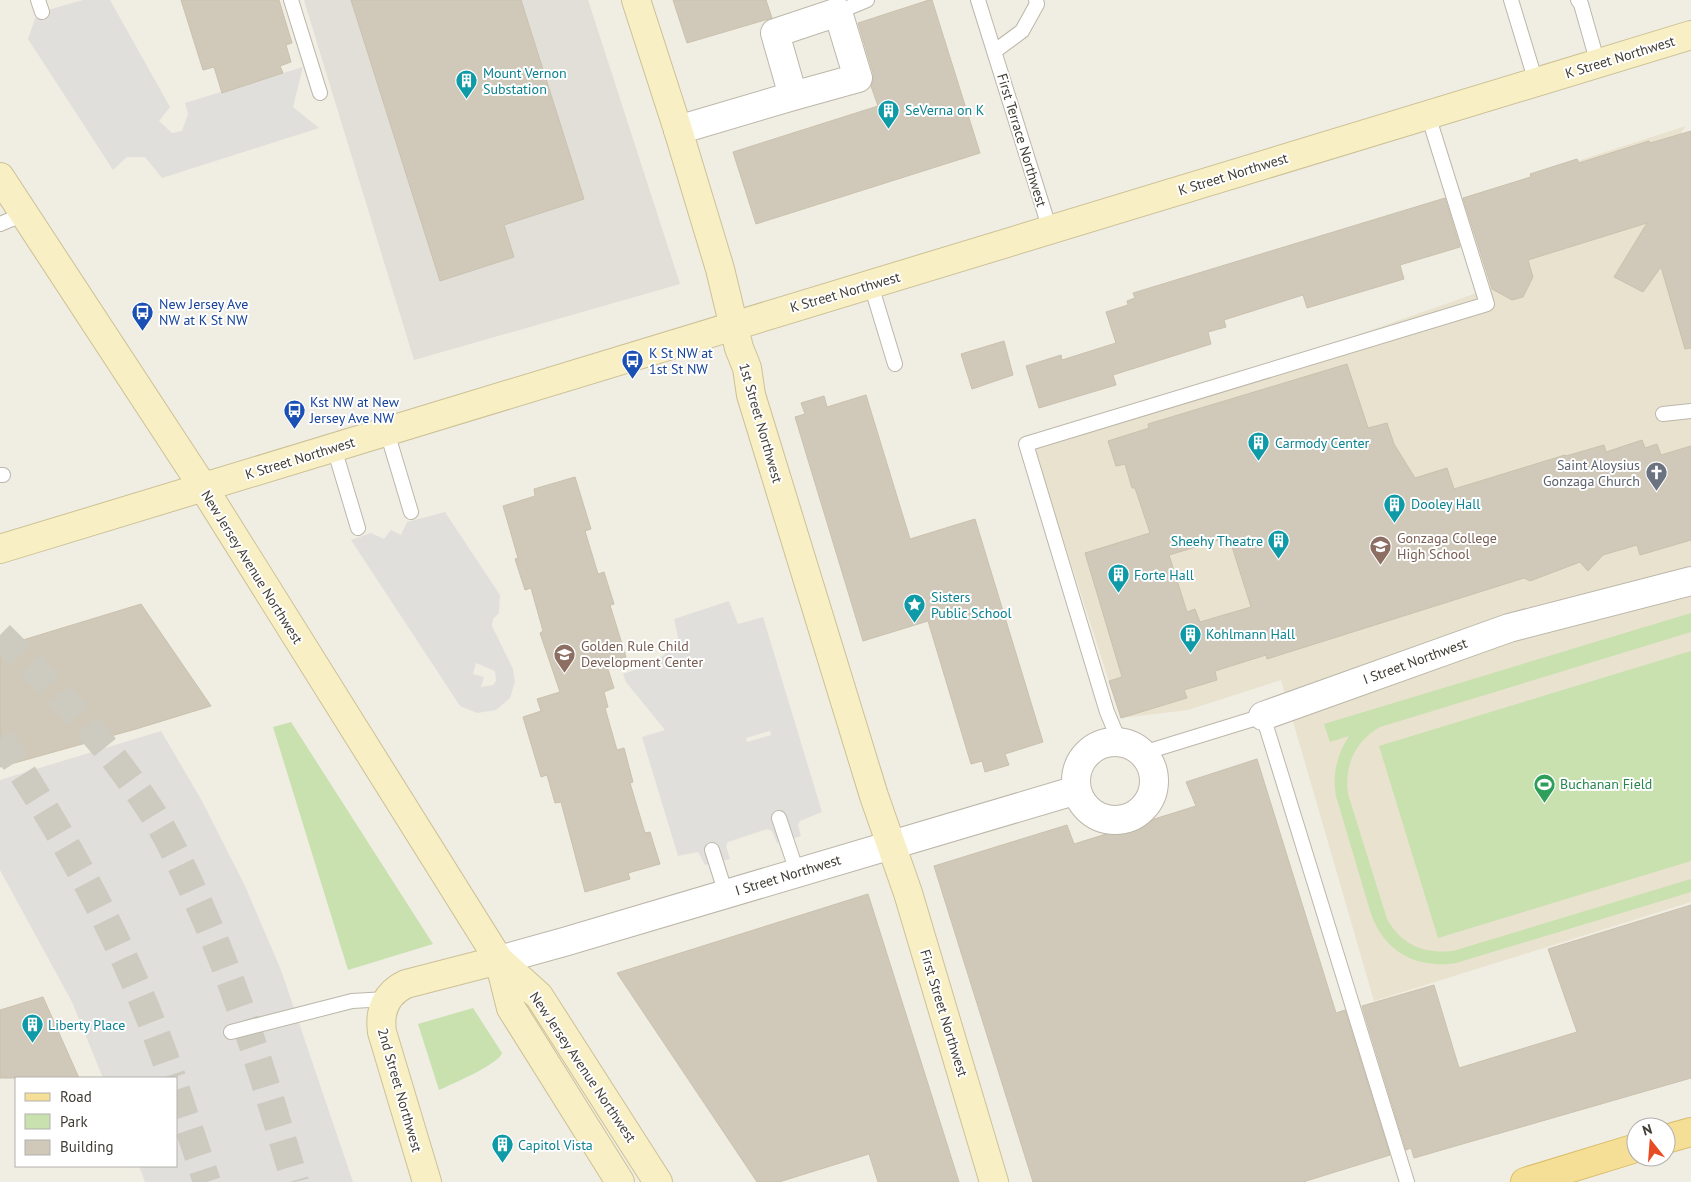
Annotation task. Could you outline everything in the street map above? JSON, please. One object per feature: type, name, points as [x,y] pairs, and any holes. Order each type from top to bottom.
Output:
[{"type":"main road","name":"1st Street Northwest","points":[[636,0],[720,269],[739,348],[747,368],[751,395],[871,786],[891,845]]},
{"type":"main road","name":"K Street Northwest","points":[[0,549],[1691,35]]},
{"type":"main road","name":"New Jersey Avenue Northwest","points":[[0,177],[12,219],[203,487],[499,960],[539,996],[658,1182]]},
{"type":"main road","name":"First Street Northwest","points":[[891,845],[908,893],[994,1182]]},
{"type":"main road","name":"New Jersey Avenue Northwest","points":[[499,960],[511,1008],[620,1182]]},
{"type":"main road","points":[[387,999],[399,987],[406,984],[499,960]]},
{"type":"main road","name":"2nd Street Northwest","points":[[387,999],[382,1015],[382,1032],[427,1182]]},
{"type":"main road","points":[[1676,1136],[1691,1132]]},
{"type":"main road","points":[[1525,1182],[1626,1151]]},
{"type":"street","points":[[678,130],[858,78],[838,12],[774,32],[793,96]]},
{"type":"street","name":"I Street Northwest","points":[[1263,716],[1509,628],[1691,581]]},
{"type":"street","name":"I Street Northwest","points":[[499,960],[574,940],[1077,790],[1076,778],[1079,766],[1086,755],[1096,747],[1107,743],[1131,748]]},
{"type":"street","points":[[1077,790],[1082,802],[1091,812],[1102,818],[1115,820],[1128,818],[1140,812],[1148,802],[1153,790],[1154,777],[1150,764],[1131,748]]},
{"type":"lane","points":[[291,0],[320,93]]},
{"type":"lane","points":[[838,12],[867,0]]},
{"type":"lane","name":"First Terrace Northwest","points":[[978,0],[1050,230]]},
{"type":"lane","points":[[995,51],[1022,31],[1037,4],[1036,0]]},
{"type":"lane","points":[[1512,0],[1536,82]]},
{"type":"lane","points":[[1578,0],[1581,4],[1598,64]]},
{"type":"lane","points":[[1131,748],[1107,712],[1026,444],[1487,304],[1428,115]]},
{"type":"lane","points":[[871,285],[895,364]]},
{"type":"lane","points":[[1663,414],[1691,412]]},
{"type":"lane","points":[[387,432],[411,512]]},
{"type":"lane","points":[[334,448],[358,528]]},
{"type":"lane","points":[[1263,716],[1407,1182]]},
{"type":"lane","name":"I Street Northwest","points":[[1131,748],[1263,716]]},
{"type":"lane","points":[[779,818],[797,872]]},
{"type":"lane","points":[[712,850],[726,894]]},
{"type":"lane","points":[[231,1032],[352,1001],[387,999]]},
{"type":"shaded area","points":[[83,0],[110,0],[170,107],[159,121],[172,133],[182,131],[188,114],[185,103],[303,67],[293,107],[319,128],[162,178],[145,157],[127,157],[113,170],[28,39],[37,13]]},
{"type":"shaded area","points":[[304,0],[588,0],[680,284],[414,360]]},
{"type":"shaded area","name":"Gonzaga College High School","points":[[1686,126],[1680,134],[1691,140],[1691,902],[1374,1001],[1281,680],[1188,710],[1121,718],[1034,449],[1491,288],[1463,198]]},
{"type":"shaded area","points":[[445,512],[500,595],[499,613],[493,619],[492,626],[513,669],[515,682],[510,698],[496,710],[477,713],[460,706],[351,540],[371,533],[384,539],[391,530],[401,535],[407,522]],"holes":[[[476,663],[495,671],[496,681],[493,685],[481,687],[484,677],[473,674]]]},
{"type":"shaded area","points":[[729,601],[738,624],[763,617],[822,812],[800,821],[798,825],[801,836],[777,843],[772,831],[767,829],[728,842],[726,846],[730,859],[705,865],[698,852],[678,856],[642,737],[665,730],[626,682],[623,674],[653,664],[679,642],[674,619]],"holes":[[[770,731],[771,735],[747,742],[746,738]]]},
{"type":"shaded area","points":[[161,731],[202,801],[245,886],[281,970],[353,1182],[145,1182],[139,1167],[178,1167],[178,1077],[103,1077],[72,1002],[0,870],[0,780]]},
{"type":"green space","points":[[1691,613],[1691,632],[1380,727],[1364,739],[1353,755],[1347,784],[1348,794],[1387,919],[1399,935],[1414,946],[1423,949],[1442,952],[1453,951],[1691,879],[1691,892],[1456,963],[1441,964],[1415,960],[1394,948],[1385,939],[1371,914],[1336,796],[1336,765],[1341,750],[1349,736],[1330,742],[1324,724]]},
{"type":"green space","name":"Buchanan Field","points":[[1691,651],[1691,861],[1438,938],[1379,746]]},
{"type":"green space","points":[[291,722],[433,944],[348,970],[273,727]]},
{"type":"green space","points":[[473,1008],[502,1053],[493,1063],[439,1090],[418,1024]]},
{"type":"building","points":[[181,0],[279,0],[292,43],[286,45],[291,62],[280,66],[283,73],[222,93],[214,67],[203,70]]},
{"type":"building","name":"Mount Vernon Substation","points":[[351,0],[521,0],[584,199],[504,225],[514,257],[440,281]]},
{"type":"building","points":[[673,0],[766,0],[772,18],[687,43]]},
{"type":"building","name":"SeVerna on K","points":[[932,0],[980,153],[756,224],[733,152],[878,106],[871,86],[873,73],[858,23]]},
{"type":"building","points":[[1691,131],[1691,348],[1685,349],[1661,267],[1643,292],[1614,277],[1647,223],[1528,260],[1533,277],[1523,297],[1512,300],[1492,289],[1463,198],[1531,177],[1530,174],[1577,159],[1579,163],[1649,141],[1650,143]]},
{"type":"building","points":[[1445,198],[1460,247],[1400,265],[1404,279],[1307,308],[1303,295],[1224,320],[1226,327],[1208,332],[1211,344],[1113,375],[1116,385],[1039,408],[1026,366],[1061,355],[1062,360],[1116,343],[1106,312],[1128,305],[1127,301],[1135,298],[1133,293]]},
{"type":"building","points":[[1004,341],[1013,375],[972,389],[961,354]]},
{"type":"building","points":[[1347,364],[1368,428],[1387,423],[1394,444],[1415,478],[1447,468],[1454,489],[1604,445],[1606,452],[1642,440],[1645,448],[1657,444],[1661,455],[1691,446],[1691,540],[1640,555],[1637,545],[1603,555],[1588,571],[1580,562],[1530,581],[1524,578],[1267,659],[1266,655],[1215,671],[1217,680],[1184,690],[1187,698],[1121,718],[1109,681],[1122,677],[1085,553],[1150,533],[1135,488],[1132,488],[1125,464],[1116,466],[1108,441],[1149,428],[1148,424]],"holes":[[[1229,537],[1251,607],[1200,622],[1195,609],[1187,612],[1169,555]]]},
{"type":"building","points":[[866,395],[910,539],[975,519],[1043,742],[1005,754],[1009,765],[985,772],[982,761],[971,764],[928,621],[863,641],[795,417],[805,414],[801,403],[824,396],[827,407]]},
{"type":"building","points":[[575,477],[591,529],[585,531],[598,574],[604,572],[614,604],[610,605],[626,657],[606,663],[614,688],[604,692],[608,707],[605,708],[617,750],[624,748],[633,782],[630,783],[645,833],[650,832],[660,864],[628,873],[630,879],[585,892],[561,802],[555,803],[547,775],[541,777],[523,717],[541,711],[537,699],[560,692],[540,633],[543,631],[531,588],[525,590],[515,559],[518,558],[503,506],[535,496],[534,489]]},
{"type":"building","points":[[141,604],[211,706],[0,767],[0,647]]},
{"type":"building","points":[[1257,759],[1336,1013],[1345,1010],[1390,1155],[1303,1182],[1033,1182],[934,866],[1067,825],[1074,844],[1196,806],[1186,782]]},
{"type":"building","points":[[868,894],[959,1182],[878,1182],[869,1154],[779,1182],[757,1182],[617,973]]},
{"type":"building","points":[[1691,905],[1691,1078],[1414,1158],[1411,1148],[1406,1150],[1362,1006],[1434,985],[1459,1068],[1577,1032],[1548,949]]},
{"type":"building","name":"Liberty Place","points":[[43,997],[79,1077],[0,1078],[0,1010]]},
{"type":"tunnel","points":[[0,635],[96,736],[130,780],[166,835],[194,893],[224,964],[262,1072],[295,1182]]},
{"type":"tunnel","points":[[0,739],[51,819],[97,903],[138,989],[172,1077]]},
{"type":"tunnel","points":[[178,1096],[207,1182]]},
{"type":"place","name":"Mount Vernon Substation","points":[[467,100]]},
{"type":"place","name":"SeVerna on K","points":[[889,129]]},
{"type":"place","name":"New Jersey Ave NW at K St NW","points":[[143,331]]},
{"type":"place","name":"K St NW at 1st St NW","points":[[633,380]]},
{"type":"place","name":"Kst NW at New Jersey Ave NW","points":[[294,429]]},
{"type":"place","name":"Carmody Center","points":[[1259,462]]},
{"type":"place","name":"Saint Aloysius Gonzaga Church","points":[[1656,492]]},
{"type":"place","name":"Dooley Hall","points":[[1395,523]]},
{"type":"place","name":"Sheehy Theatre","points":[[1279,560]]},
{"type":"place","name":"Gonzaga College High School","points":[[1381,565]]},
{"type":"place","name":"Forte Hall","points":[[1118,594]]},
{"type":"place","name":"Sisters Public School","points":[[915,624]]},
{"type":"place","name":"Kohlmann Hall","points":[[1190,653]]},
{"type":"place","name":"Golden Rule Child Development Center","points":[[565,673]]},
{"type":"place","name":"Buchanan Field","points":[[1544,803]]},
{"type":"place","name":"Liberty Place","points":[[32,1044]]},
{"type":"place","name":"Capitol Vista","points":[[502,1164]]}]
